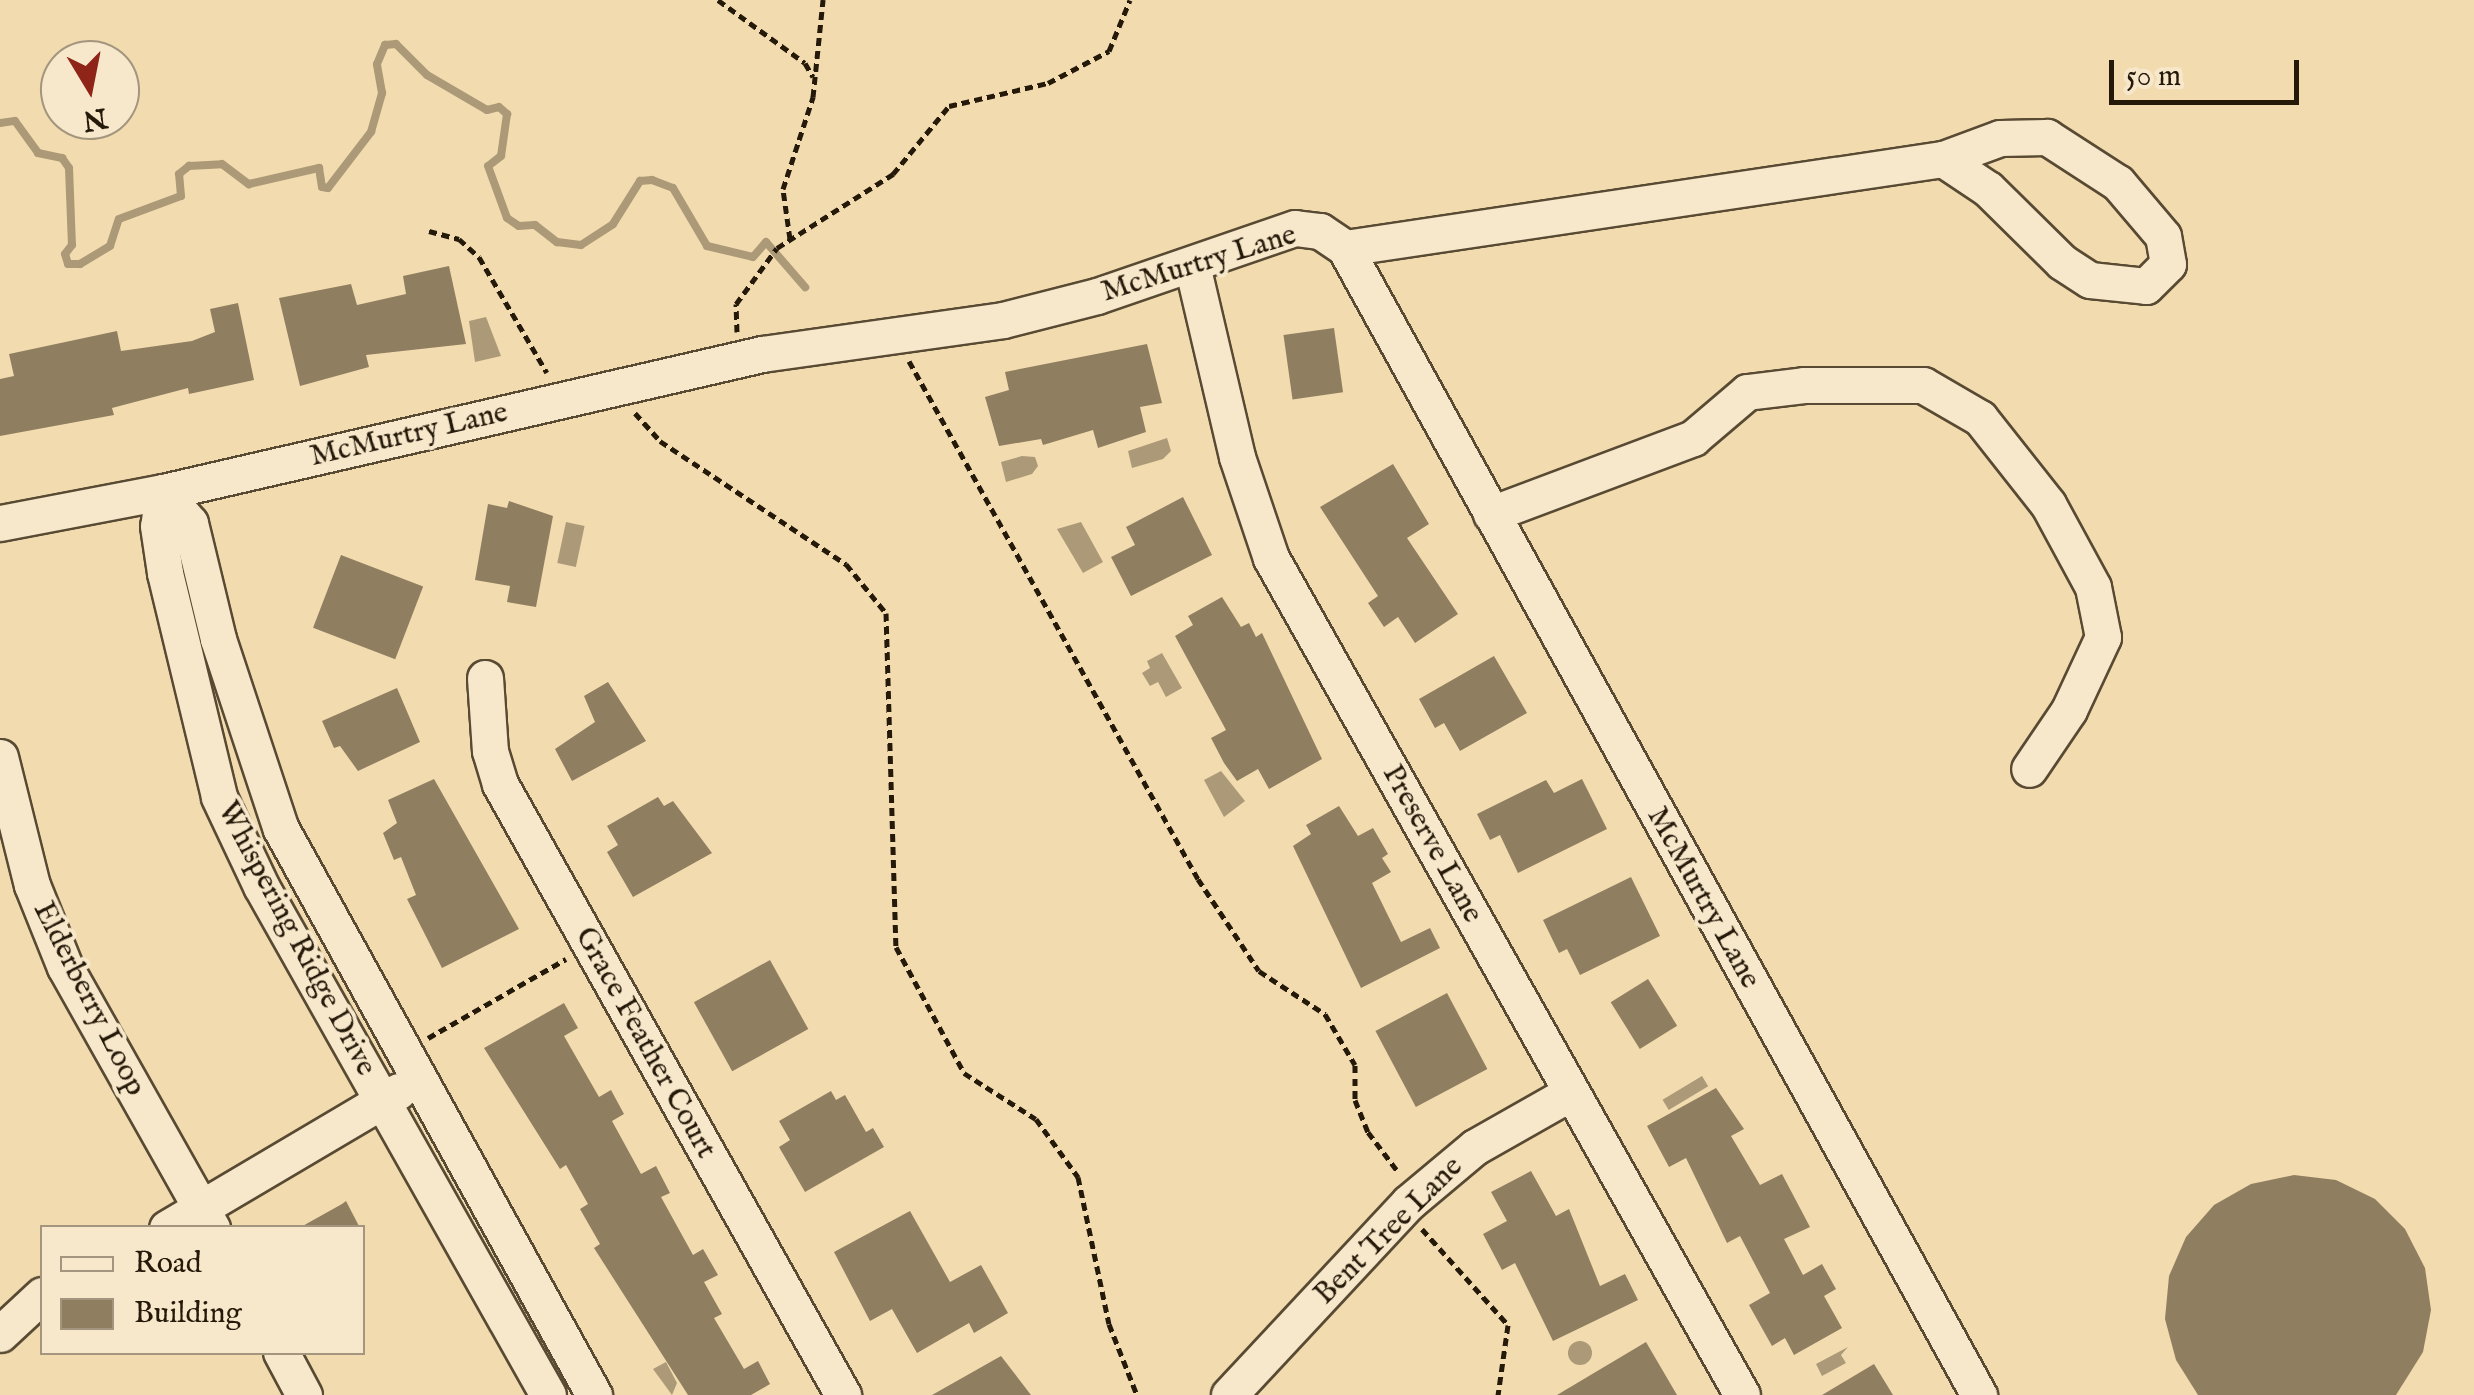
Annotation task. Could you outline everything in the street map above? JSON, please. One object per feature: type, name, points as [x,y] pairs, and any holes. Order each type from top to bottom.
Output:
[{"type":"street","points":[[1345,248],[1943,159],[2000,138],[2047,136],[2118,184],[2164,236],[2168,264],[2146,286],[2090,280],[2062,262],[1988,189],[1943,159]]},
{"type":"street","name":"McMurtry Lane","points":[[0,523],[163,492],[739,360],[1002,320],[1192,264],[1295,228],[1320,231],[1345,248],[1979,1395]]},
{"type":"street","name":"Preserve Lane","points":[[1192,264],[1237,457],[1271,558],[1742,1395]]},
{"type":"street","points":[[1491,514],[1694,438],[1746,392],[1923,385],[1980,418],[2048,504],[2093,587],[2103,637],[2069,710],[2029,768]]},
{"type":"street","name":"Whispering Ridge Drive","points":[[163,492],[190,523],[218,639],[281,828],[594,1395]]},
{"type":"street","name":"Whispering Ridge Drive","points":[[163,492],[158,526],[166,573],[220,797],[261,886],[548,1395]]},
{"type":"street","name":"Grace Feather Court","points":[[485,678],[490,751],[500,784],[843,1395]]},
{"type":"street","name":"Elderberry Loop","points":[[0,757],[32,885],[59,952],[206,1219]]},
{"type":"street","points":[[180,1225],[206,1219],[382,1102],[409,1066]]},
{"type":"street","name":"Bent Tree Lane","points":[[1229,1395],[1408,1203],[1475,1147],[1570,1093]]},
{"type":"street","points":[[0,1334],[40,1297]]},
{"type":"street","points":[[283,1355],[304,1395]]},
{"type":"path","points":[[718,0],[805,63],[814,80]]},
{"type":"path","points":[[790,239],[784,189],[824,40],[824,0]]},
{"type":"path","points":[[739,360],[736,304],[790,239],[893,174],[948,106],[1048,83],[1110,52],[1130,0]]},
{"type":"path","points":[[429,231],[458,239],[479,256],[566,399]]},
{"type":"path","points":[[902,334],[914,381],[1198,879],[1259,970],[1325,1014],[1356,1066],[1355,1100],[1368,1132],[1403,1178],[1408,1203],[1428,1242],[1472,1278],[1508,1325],[1498,1395]]},
{"type":"path","points":[[623,387],[638,418],[660,440],[846,564],[886,613],[896,947],[964,1072],[1036,1119],[1078,1177],[1109,1324],[1137,1395]]},
{"type":"path","points":[[409,1066],[590,945]]},
{"type":"shaded area","points":[[486,317],[501,356],[475,362],[469,321]]},
{"type":"shaded area","points":[[1167,438],[1171,451],[1163,459],[1132,468],[1128,451]]},
{"type":"shaded area","points":[[1035,457],[1038,466],[1032,474],[1006,482],[1001,462]]},
{"type":"shaded area","points":[[566,522],[585,526],[576,567],[557,563]]},
{"type":"shaded area","points":[[1081,522],[1103,562],[1083,573],[1057,529]]},
{"type":"shaded area","points":[[1162,653],[1182,688],[1166,697],[1158,682],[1150,686],[1142,673],[1150,668],[1147,661]]},
{"type":"shaded area","points":[[1221,771],[1245,801],[1224,817],[1204,780]]},
{"type":"shaded area","points":[[1702,1076],[1708,1086],[1669,1110],[1663,1100]]},
{"type":"shaded area","points":[[1580,1341],[1592,1353],[1580,1365],[1568,1353]]},
{"type":"shaded area","points":[[1848,1347],[1841,1355],[1846,1363],[1822,1376],[1816,1364]]},
{"type":"shaded area","points":[[666,1362],[677,1383],[672,1395],[653,1369]]},
{"type":"building","points":[[449,266],[466,344],[366,355],[369,367],[300,386],[279,298],[351,284],[357,305],[406,294],[403,276]]},
{"type":"building","points":[[238,303],[254,380],[189,394],[188,388],[112,408],[114,415],[0,436],[0,379],[14,376],[9,354],[117,331],[121,351],[192,341],[215,332],[210,309]]},
{"type":"building","points":[[1334,328],[1343,392],[1293,399],[1283,335]]},
{"type":"building","points":[[1147,344],[1162,403],[1140,407],[1146,432],[1098,448],[1093,430],[1043,445],[1041,439],[999,446],[985,397],[1009,390],[1005,372]]},
{"type":"building","points":[[1393,464],[1429,524],[1407,538],[1458,614],[1415,643],[1398,617],[1384,627],[1368,603],[1378,596],[1320,507]]},
{"type":"building","points":[[1183,497],[1212,555],[1131,596],[1111,557],[1135,545],[1126,527]]},
{"type":"building","points":[[509,501],[553,516],[536,607],[507,602],[510,586],[475,580],[488,504],[507,508]]},
{"type":"building","points":[[341,555],[423,587],[395,659],[313,628]]},
{"type":"building","points":[[1222,597],[1241,627],[1249,623],[1256,637],[1262,633],[1322,759],[1269,789],[1258,769],[1237,781],[1224,763],[1211,738],[1226,730],[1175,636],[1193,625],[1188,616]]},
{"type":"building","points":[[1494,656],[1527,713],[1460,751],[1444,723],[1435,728],[1419,699]]},
{"type":"building","points":[[608,682],[646,741],[572,781],[555,749],[595,722],[584,696]]},
{"type":"building","points":[[397,688],[420,742],[358,771],[340,746],[334,748],[322,721]]},
{"type":"building","points":[[434,779],[519,929],[442,968],[407,899],[416,895],[401,857],[394,860],[383,833],[397,823],[388,800]]},
{"type":"building","points":[[1582,779],[1607,829],[1518,873],[1500,835],[1490,840],[1477,814],[1546,780],[1554,793]]},
{"type":"building","points":[[658,797],[664,806],[673,801],[712,853],[633,897],[607,852],[618,845],[607,826]]},
{"type":"building","points":[[1339,806],[1358,836],[1373,828],[1388,854],[1382,858],[1391,872],[1372,883],[1401,942],[1430,928],[1440,948],[1361,988],[1293,846],[1311,834],[1306,825]]},
{"type":"building","points":[[1631,877],[1660,936],[1580,975],[1567,949],[1559,953],[1543,920]]},
{"type":"building","points":[[770,960],[808,1029],[732,1071],[694,1002]]},
{"type":"building","points":[[1648,979],[1677,1026],[1640,1049],[1611,1002]]},
{"type":"building","points":[[1447,993],[1487,1069],[1416,1107],[1375,1031]]},
{"type":"building","points":[[564,1003],[578,1028],[564,1036],[599,1097],[611,1090],[624,1114],[612,1121],[641,1174],[656,1166],[670,1193],[661,1197],[693,1255],[703,1249],[718,1275],[704,1282],[722,1314],[714,1318],[744,1369],[758,1361],[770,1384],[751,1395],[688,1395],[594,1248],[600,1244],[580,1209],[588,1204],[566,1165],[560,1169],[484,1048]]},
{"type":"building","points":[[1716,1088],[1744,1129],[1731,1136],[1760,1185],[1782,1174],[1810,1227],[1784,1239],[1803,1275],[1822,1264],[1836,1289],[1824,1296],[1842,1328],[1794,1355],[1785,1338],[1772,1346],[1749,1305],[1770,1293],[1740,1236],[1727,1243],[1686,1158],[1669,1167],[1647,1126]]},
{"type":"building","points":[[831,1091],[836,1100],[845,1095],[866,1132],[873,1128],[884,1147],[805,1192],[779,1147],[790,1140],[779,1121]]},
{"type":"building","points":[[1531,1171],[1556,1216],[1569,1209],[1600,1286],[1625,1274],[1638,1300],[1553,1341],[1515,1263],[1502,1270],[1483,1234],[1507,1221],[1491,1192]]},
{"type":"building","points":[[2294,1175],[2336,1180],[2375,1199],[2405,1229],[2425,1268],[2431,1310],[2423,1352],[2396,1395],[2198,1395],[2176,1360],[2165,1319],[2169,1276],[2186,1237],[2214,1205],[2251,1184]]},
{"type":"building","points":[[346,1201],[358,1225],[304,1225]]},
{"type":"building","points":[[910,1211],[950,1282],[981,1265],[1008,1313],[974,1333],[969,1323],[917,1353],[892,1309],[870,1321],[834,1252]]},
{"type":"building","points":[[1646,1342],[1677,1395],[1557,1395]]},
{"type":"building","points":[[1001,1356],[1031,1395],[932,1395]]},
{"type":"building","points":[[1874,1364],[1893,1395],[1822,1395]]},
{"type":"waterway","points":[[0,123],[15,121],[38,153],[62,158],[69,168],[72,245],[65,254],[68,264],[80,264],[110,246],[119,219],[181,196],[179,174],[189,166],[222,164],[249,184],[319,168],[322,187],[328,188],[371,132],[382,93],[377,64],[385,45],[396,44],[427,75],[487,110],[499,107],[507,114],[501,156],[488,166],[507,218],[519,226],[535,225],[557,242],[581,245],[613,224],[640,181],[652,180],[673,188],[707,246],[753,257],[766,242],[805,287]]}]
